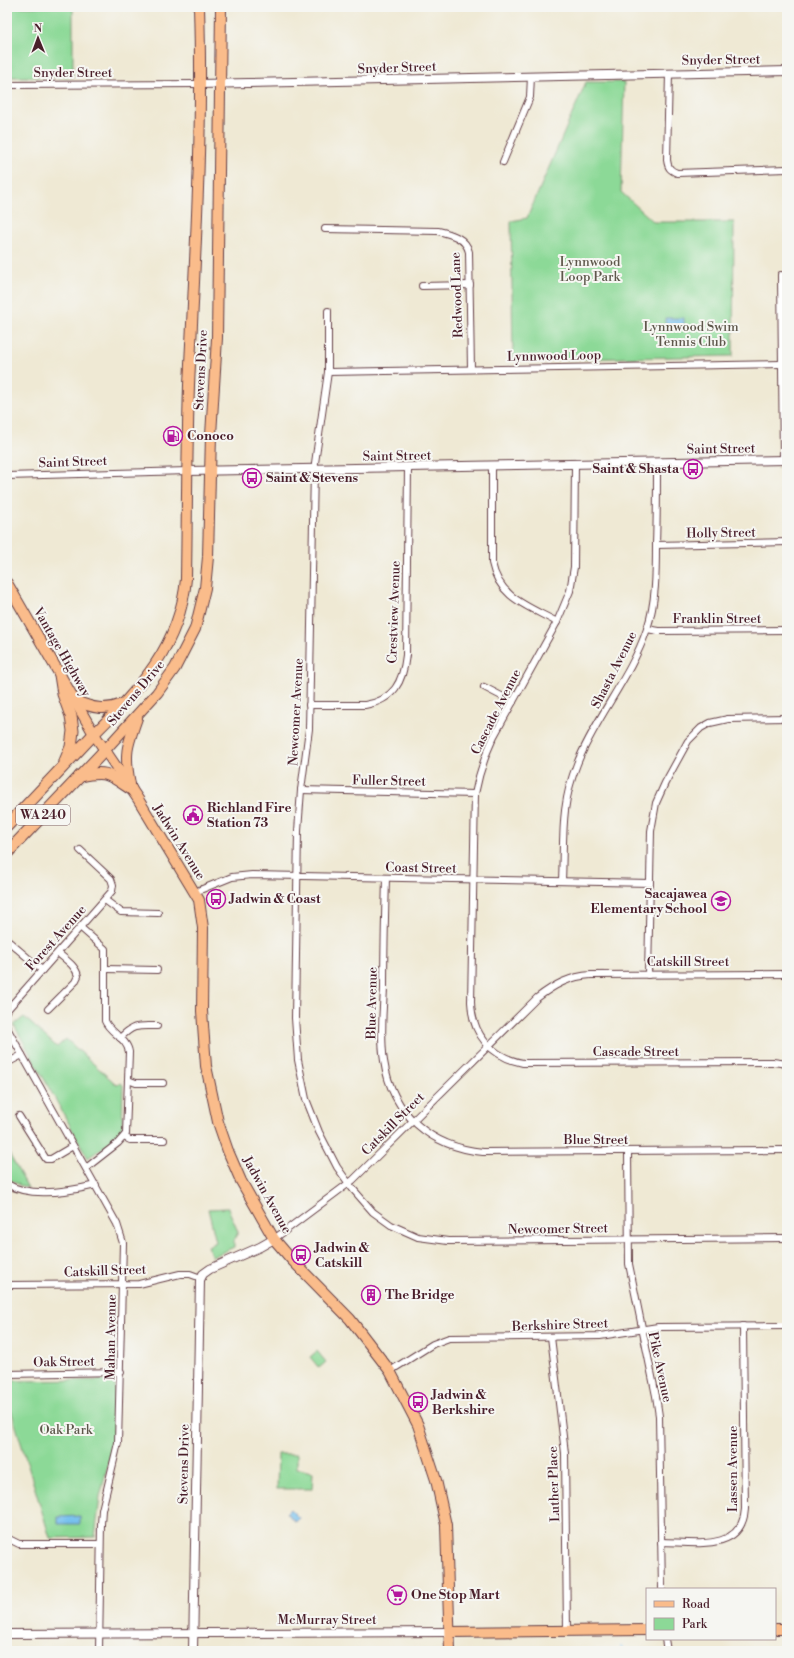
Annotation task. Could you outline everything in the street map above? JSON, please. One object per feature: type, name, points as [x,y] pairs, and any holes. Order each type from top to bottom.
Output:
[{"type":"highway","name":"WA 240","points":[[7,826],[60,771],[71,747],[73,731],[71,716],[63,694],[60,675]]},
{"type":"highway","points":[[60,771],[94,734]]},
{"type":"highway","name":"WA 240","points":[[7,853],[105,750]]},
{"type":"highway","points":[[79,776],[97,772],[104,773],[131,789]]},
{"type":"main road","name":"Stevens Drive","points":[[94,734],[149,674],[161,656],[175,629],[182,609],[186,579],[190,382],[197,238],[199,7]]},
{"type":"main road","name":"Stevens Drive","points":[[105,750],[157,693],[175,668],[189,642],[199,615],[207,576],[216,343],[221,7]]},
{"type":"main road","name":"Vantage Highway","points":[[7,583],[94,734]]},
{"type":"main road","points":[[76,701],[91,707],[99,708],[106,708],[124,703]]},
{"type":"main road","points":[[131,789],[126,765],[127,748],[139,712]]},
{"type":"main road","name":"Jadwin Avenue","points":[[94,734],[131,789],[196,892],[199,900],[203,928],[203,1038],[206,1066],[211,1092],[228,1151],[253,1203],[274,1239],[297,1266],[350,1319],[390,1371],[418,1424],[431,1460],[446,1525],[450,1651]]},
{"type":"main road","points":[[776,1629],[787,1629]]},
{"type":"main road","name":"McMurray Street","points":[[450,1632],[646,1630]]},
{"type":"street","name":"Snyder Street","points":[[7,85],[219,84],[787,71]]},
{"type":"street","points":[[669,73],[667,160],[668,167],[671,171],[677,173],[787,169]]},
{"type":"street","points":[[503,162],[530,97],[531,76]]},
{"type":"street","name":"Redwood Lane","points":[[325,228],[438,230],[453,236],[466,244],[468,248],[470,285],[471,369]]},
{"type":"street","points":[[781,275],[781,364],[785,460]]},
{"type":"street","points":[[422,286],[470,285]]},
{"type":"street","points":[[314,470],[328,372],[328,311]]},
{"type":"street","name":"Lynnwood Loop","points":[[328,372],[781,364]]},
{"type":"street","name":"Saint Street","points":[[7,476],[188,471],[314,470],[785,460]]},
{"type":"street","name":"Shasta Avenue","points":[[562,881],[564,812],[569,788],[577,763],[637,653],[647,629],[653,600],[656,545],[657,463]]},
{"type":"street","name":"Cascade Avenue","points":[[489,1046],[479,1033],[472,1013],[475,794],[485,755],[556,622],[570,591],[574,567],[575,465]]},
{"type":"street","points":[[492,466],[492,563],[494,575],[507,594],[556,622]]},
{"type":"street","name":"Crestview Avenue","points":[[309,705],[373,704],[391,693],[402,678],[406,655],[408,468]]},
{"type":"street","name":"Newcomer Avenue","points":[[314,470],[308,737],[301,790],[299,824],[295,1018],[298,1060],[306,1099],[319,1132],[348,1184]]},
{"type":"street","name":"Holly Street","points":[[656,545],[787,542]]},
{"type":"street","name":"Franklin Street","points":[[647,629],[658,631],[787,630]]},
{"type":"street","points":[[484,687],[513,702]]},
{"type":"street","points":[[648,975],[652,820],[659,795],[688,741],[702,728],[718,720],[787,718]]},
{"type":"street","name":"Fuller Street","points":[[301,790],[475,794]]},
{"type":"street","points":[[80,850],[112,881],[113,890],[105,900],[121,912],[158,913]]},
{"type":"street","name":"Coast Street","points":[[196,892],[232,877],[252,875],[650,883]]},
{"type":"street","name":"Blue Avenue","points":[[386,878],[383,1060],[392,1091],[400,1105],[413,1121]]},
{"type":"street","name":"Forest Avenue","points":[[7,1010],[105,900]]},
{"type":"street","points":[[80,927],[105,949],[105,1021],[126,1043],[128,1048],[128,1126],[124,1137],[86,1168]]},
{"type":"street","points":[[7,940],[42,970]]},
{"type":"street","points":[[48,1009],[75,982],[78,976],[72,965],[58,953]]},
{"type":"street","points":[[106,969],[157,970]]},
{"type":"street","name":"Catskill Street","points":[[7,1285],[145,1284],[180,1274],[190,1274],[201,1278],[210,1270],[260,1247],[274,1239],[348,1184],[537,998],[562,982],[583,976],[787,974]]},
{"type":"street","points":[[120,1038],[133,1027],[157,1026]]},
{"type":"street","name":"Mahan Avenue","points":[[7,1028],[96,1185],[122,1235],[124,1252],[118,1443],[102,1510],[100,1544],[100,1651]]},
{"type":"street","name":"Cascade Street","points":[[489,1046],[501,1056],[511,1061],[523,1063],[773,1062],[787,1064]]},
{"type":"street","points":[[7,1063],[22,1055]]},
{"type":"street","points":[[128,1080],[136,1083],[163,1083]]},
{"type":"street","points":[[19,1116],[46,1159],[51,1159],[73,1146]]},
{"type":"street","name":"Blue Street","points":[[413,1121],[427,1133],[448,1144],[472,1150],[493,1152],[787,1150]]},
{"type":"street","points":[[124,1137],[130,1140],[164,1140]]},
{"type":"street","name":"Pike Avenue","points":[[628,1151],[629,1264],[659,1416],[662,1588]]},
{"type":"street","points":[[7,1184],[18,1190],[31,1192],[70,1191],[96,1185]]},
{"type":"street","name":"Newcomer Street","points":[[348,1184],[373,1212],[381,1218],[402,1231],[428,1239],[448,1241],[787,1238]]},
{"type":"street","name":"Stevens Drive","points":[[193,1651],[201,1278]]},
{"type":"street","name":"Lassen Avenue","points":[[662,1542],[716,1542],[732,1536],[742,1523],[744,1509],[743,1326]]},
{"type":"street","name":"Berkshire Street","points":[[390,1371],[433,1344],[449,1338],[600,1336],[658,1327],[787,1326]]},
{"type":"street","name":"Luther Place","points":[[551,1337],[565,1453],[567,1631]]},
{"type":"street","name":"Oak Street","points":[[7,1374],[121,1372]]},
{"type":"street","points":[[7,1538],[19,1544],[100,1544]]},
{"type":"street","name":"McMurray Street","points":[[7,1634],[450,1632]]},
{"type":"street","points":[[665,1640],[667,1651]]},
{"type":"green space","points":[[7,7],[73,7],[73,77],[7,77]]},
{"type":"green space","name":"Lynnwood Loop Park","points":[[586,82],[624,82],[621,192],[654,222],[734,222],[733,356],[513,360],[511,221],[527,218]]},
{"type":"green space","points":[[24,1017],[57,1047],[66,1039],[117,1085],[121,1083],[123,1085],[122,1134],[88,1158],[14,1025]]},
{"type":"green space","points":[[7,1150],[28,1188],[7,1178]]},
{"type":"green space","points":[[228,1208],[238,1232],[234,1241],[234,1247],[212,1257],[208,1246],[216,1242],[208,1209]]},
{"type":"green space","points":[[317,1351],[326,1362],[319,1368],[310,1357]]},
{"type":"green space","name":"Oak Park","points":[[113,1380],[115,1385],[113,1444],[100,1497],[95,1537],[50,1538],[7,1397],[7,1381]]},
{"type":"green space","points":[[278,1454],[297,1454],[297,1468],[313,1472],[312,1489],[277,1489]]},
{"type":"water","points":[[666,318],[684,318],[684,326],[666,327]]},
{"type":"water","points":[[290,1509],[299,1518],[296,1522],[286,1513]]},
{"type":"water","points":[[80,1516],[80,1524],[58,1524],[58,1517]]},
{"type":"waterway","points":[[621,1647],[623,1651]]},
{"type":"place","name":"Conoco","points":[[173,436]]},
{"type":"place","name":"Saint & Shasta","points":[[693,469]]},
{"type":"place","name":"Saint & Stevens","points":[[252,478]]},
{"type":"place","name":"Richland Fire Station 73","points":[[193,815]]},
{"type":"place","name":"Jadwin & Coast","points":[[216,899]]},
{"type":"place","name":"Sacajawea Elementary School","points":[[721,901]]},
{"type":"place","name":"Jadwin & Catskill","points":[[301,1255]]},
{"type":"place","name":"The Bridge","points":[[371,1295]]},
{"type":"place","name":"Jadwin & Berkshire","points":[[418,1402]]},
{"type":"place","name":"One Stop Mart","points":[[397,1595]]},
{"type":"park label","name":"Lynnwood Swim Tennis Club","points":[[691,334]]}]
